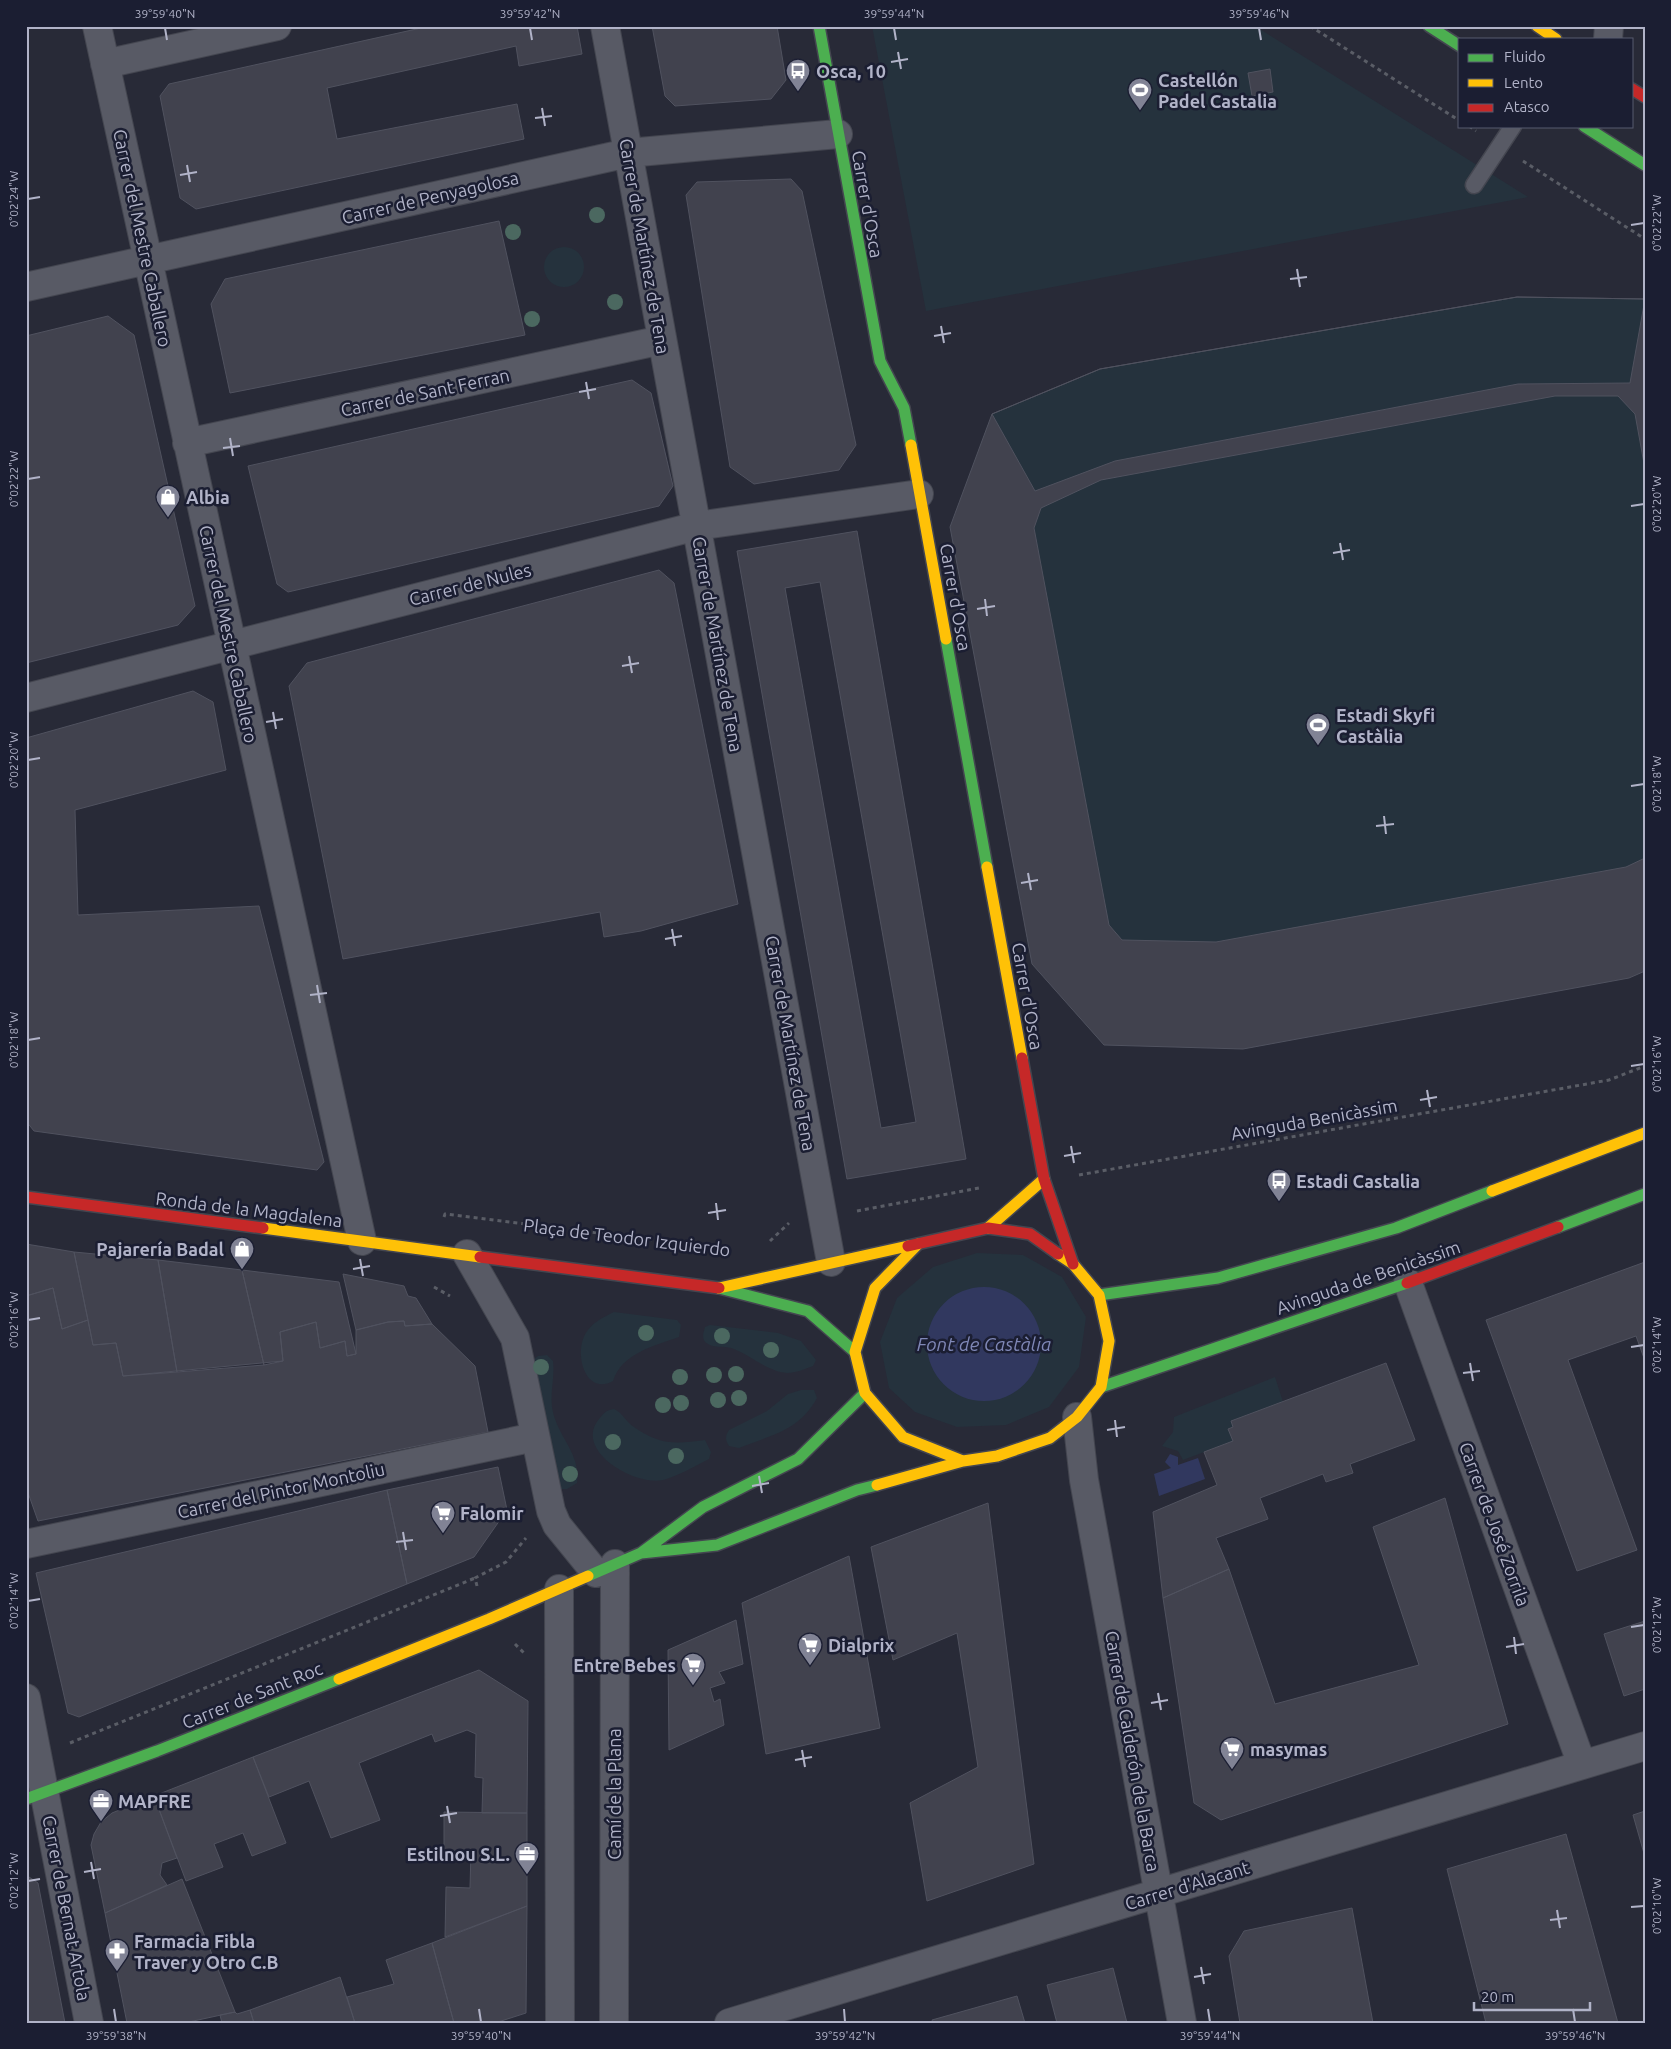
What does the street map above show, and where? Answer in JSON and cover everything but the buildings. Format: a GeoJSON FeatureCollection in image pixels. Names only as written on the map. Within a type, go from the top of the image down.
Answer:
{"type":"FeatureCollection","features":[{"type":"Feature","properties":{"kind":"main road","name":"Carrer d'Osca"},"geometry":{"type":"LineString","coordinates":[[818,26],[880,361],[904,408],[1044,1180],[1073,1264]]}},
{"type":"Feature","properties":{"kind":"main road"},"geometry":{"type":"LineString","coordinates":[[1429,26],[1458,45]]}},
{"type":"Feature","properties":{"kind":"main road"},"geometry":{"type":"LineString","coordinates":[[1537,26],[1555,38]]}},
{"type":"Feature","properties":{"kind":"main road"},"geometry":{"type":"LineString","coordinates":[[1634,90],[1645,97]]}},
{"type":"Feature","properties":{"kind":"main road"},"geometry":{"type":"LineString","coordinates":[[1587,128],[1645,165]]}},
{"type":"Feature","properties":{"kind":"main road"},"geometry":{"type":"LineString","coordinates":[[1099,1295],[1218,1278],[1396,1228],[1645,1133]]}},
{"type":"Feature","properties":{"kind":"main road"},"geometry":{"type":"LineString","coordinates":[[988,1228],[1044,1180]]}},
{"type":"Feature","properties":{"kind":"main road","name":"Avinguda de Benicàssim"},"geometry":{"type":"LineString","coordinates":[[1101,1388],[1408,1283],[1645,1194]]}},
{"type":"Feature","properties":{"kind":"main road","name":"Ronda de la Magdalena"},"geometry":{"type":"LineString","coordinates":[[26,1197],[439,1252],[467,1254]]}},
{"type":"Feature","properties":{"kind":"main road"},"geometry":{"type":"LineString","coordinates":[[641,1553],[717,1545],[857,1490],[963,1461],[997,1456],[1050,1438],[1077,1417],[1101,1388],[1109,1341],[1099,1295],[1073,1264],[1030,1234],[988,1228]]}},
{"type":"Feature","properties":{"kind":"main road","name":"Plaça de Teodor Izquierdo"},"geometry":{"type":"LineString","coordinates":[[719,1288],[988,1228]]}},
{"type":"Feature","properties":{"kind":"main road"},"geometry":{"type":"LineString","coordinates":[[918,1244],[875,1288],[855,1352],[865,1394],[903,1437],[963,1461]]}},
{"type":"Feature","properties":{"kind":"main road","name":"Plaça de Teodor Izquierdo"},"geometry":{"type":"LineString","coordinates":[[467,1254],[719,1288],[808,1311],[855,1352]]}},
{"type":"Feature","properties":{"kind":"main road"},"geometry":{"type":"LineString","coordinates":[[559,1589],[641,1553],[703,1506],[798,1459],[865,1394]]}},
{"type":"Feature","properties":{"kind":"main road","name":"Carrer de Sant Roc"},"geometry":{"type":"LineString","coordinates":[[36,1796],[157,1751],[489,1619],[559,1589]]}},
{"type":"Feature","properties":{"kind":"street","name":"Carrer del Mestre Caballero"},"geometry":{"type":"LineString","coordinates":[[97,26],[362,1241]]}},
{"type":"Feature","properties":{"kind":"street"},"geometry":{"type":"LineString","coordinates":[[105,64],[277,26]]}},
{"type":"Feature","properties":{"kind":"street","name":"Carrer de Martínez de Tena"},"geometry":{"type":"LineString","coordinates":[[605,26],[831,1262]]}},
{"type":"Feature","properties":{"kind":"street","name":"Carrer de Penyagolosa"},"geometry":{"type":"LineString","coordinates":[[26,287],[628,153],[838,134]]}},
{"type":"Feature","properties":{"kind":"street","name":"Carrer de Sant Ferran"},"geometry":{"type":"LineString","coordinates":[[187,443],[662,340]]}},
{"type":"Feature","properties":{"kind":"street","name":"Carrer de Nules"},"geometry":{"type":"LineString","coordinates":[[26,698],[696,526],[919,494]]}},
{"type":"Feature","properties":{"kind":"street"},"geometry":{"type":"LineString","coordinates":[[467,1254],[515,1338],[551,1511],[557,1525],[605,1569]]}},
{"type":"Feature","properties":{"kind":"street","name":"Carrer de José Zorrila"},"geometry":{"type":"LineString","coordinates":[[1408,1283],[1582,1766]]}},
{"type":"Feature","properties":{"kind":"street","name":"Carrer de Calderón de la Barca"},"geometry":{"type":"LineString","coordinates":[[1077,1417],[1084,1480],[1182,2023]]}},
{"type":"Feature","properties":{"kind":"street","name":"Carrer del Pintor Montoliu"},"geometry":{"type":"LineString","coordinates":[[26,1544],[535,1437]]}},
{"type":"Feature","properties":{"kind":"street","name":"Carrer de Calderón de la Barca"},"geometry":{"type":"LineString","coordinates":[[1050,1438],[1084,1480]]}},
{"type":"Feature","properties":{"kind":"street","name":"Camí de la Plana"},"geometry":{"type":"LineString","coordinates":[[605,1569],[614,2023]]}},
{"type":"Feature","properties":{"kind":"street"},"geometry":{"type":"LineString","coordinates":[[559,1589],[560,2023]]}},
{"type":"Feature","properties":{"kind":"street","name":"Carrer de Bernat Artola"},"geometry":{"type":"LineString","coordinates":[[26,1698],[38,1756],[36,1796],[90,2023]]}},
{"type":"Feature","properties":{"kind":"street","name":"Carrer d'Alacant"},"geometry":{"type":"LineString","coordinates":[[729,2023],[1645,1746]]}},
{"type":"Feature","properties":{"kind":"lane"},"geometry":{"type":"LineString","coordinates":[[1474,185],[1512,128]]}},
{"type":"Feature","properties":{"kind":"path"},"geometry":{"type":"LineString","coordinates":[[1310,26],[1458,120]]}},
{"type":"Feature","properties":{"kind":"path"},"geometry":{"type":"LineString","coordinates":[[1472,128],[1645,238]]}},
{"type":"Feature","properties":{"kind":"path","name":"Avinguda Benicàssim"},"geometry":{"type":"LineString","coordinates":[[1044,1180],[1066,1178],[1609,1080],[1645,1066]]}},
{"type":"Feature","properties":{"kind":"path"},"geometry":{"type":"LineString","coordinates":[[763,1247],[788,1224],[985,1187]]}},
{"type":"Feature","properties":{"kind":"path","name":"Plaça de Teodor Izquierdo"},"geometry":{"type":"LineString","coordinates":[[439,1252],[445,1214],[730,1250]]}},
{"type":"Feature","properties":{"kind":"path"},"geometry":{"type":"LineString","coordinates":[[38,1756],[475,1578]]}},
{"type":"Feature","properties":{"kind":"shaded area","name":"Castellón Padel Castalia"},"geometry":{"type":"Polygon","coordinates":[[[872,26],[1255,26],[1528,197],[926,311],[872,26]]]}},
{"type":"Feature","properties":{"kind":"shaded area"},"geometry":{"type":"Polygon","coordinates":[[[564,247],[578,253],[584,267],[578,281],[564,287],[550,281],[544,267],[550,253],[564,247]]]}},
{"type":"Feature","properties":{"kind":"shaded area","name":"Estadi Skyfi Castàlia"},"geometry":{"type":"Polygon","coordinates":[[[1517,297],[1645,299],[1645,971],[1629,978],[1243,1049],[1104,1045],[1032,964],[950,527],[992,414],[1100,369],[1517,297]]]}},
{"type":"Feature","properties":{"kind":"shaded area"},"geometry":{"type":"Polygon","coordinates":[[[977,1253],[1023,1255],[1062,1277],[1086,1317],[1079,1367],[1049,1407],[1006,1425],[957,1427],[915,1412],[889,1388],[880,1342],[897,1298],[933,1267],[977,1253]]]}},
{"type":"Feature","properties":{"kind":"shaded area"},"geometry":{"type":"Polygon","coordinates":[[[614,1312],[677,1320],[681,1325],[679,1337],[650,1347],[631,1357],[617,1371],[613,1381],[603,1384],[595,1382],[588,1377],[581,1359],[581,1348],[583,1338],[588,1330],[594,1324],[614,1312]]]}},
{"type":"Feature","properties":{"kind":"shaded area"},"geometry":{"type":"Polygon","coordinates":[[[710,1325],[778,1333],[801,1341],[816,1360],[813,1366],[800,1371],[787,1373],[772,1370],[731,1348],[708,1344],[703,1339],[703,1334],[705,1327],[710,1325]]]}},
{"type":"Feature","properties":{"kind":"shaded area"},"geometry":{"type":"Polygon","coordinates":[[[547,1355],[553,1361],[552,1407],[554,1417],[572,1453],[577,1472],[577,1483],[567,1489],[561,1489],[533,1360],[538,1356],[547,1355]]]}},
{"type":"Feature","properties":{"kind":"shaded area"},"geometry":{"type":"Polygon","coordinates":[[[1275,1377],[1283,1402],[1228,1429],[1233,1441],[1183,1460],[1178,1451],[1162,1446],[1173,1432],[1174,1417],[1275,1377]]]}},
{"type":"Feature","properties":{"kind":"shaded area"},"geometry":{"type":"Polygon","coordinates":[[[801,1390],[814,1390],[817,1398],[802,1418],[793,1425],[739,1448],[729,1446],[726,1438],[729,1430],[767,1411],[788,1394],[801,1390]]]}},
{"type":"Feature","properties":{"kind":"shaded area"},"geometry":{"type":"Polygon","coordinates":[[[614,1409],[634,1427],[651,1437],[668,1442],[705,1440],[711,1452],[709,1459],[663,1480],[651,1480],[623,1472],[600,1454],[594,1442],[593,1431],[599,1419],[605,1412],[614,1409]]]}},
{"type":"Feature","properties":{"kind":"water","name":"Font de Castàlia"},"geometry":{"type":"Polygon","coordinates":[[[984,1287],[1006,1291],[1024,1304],[1037,1322],[1041,1344],[1037,1366],[1024,1384],[1006,1397],[984,1401],[962,1397],[944,1384],[931,1366],[927,1344],[931,1322],[944,1304],[962,1291],[984,1287]]]}},
{"type":"Feature","properties":{"kind":"water"},"geometry":{"type":"Polygon","coordinates":[[[1170,1454],[1178,1457],[1178,1465],[1198,1458],[1205,1479],[1159,1496],[1154,1474],[1171,1468],[1165,1462],[1170,1454]]]}},
{"type":"Feature","properties":{"kind":"traffic: fast"},"geometry":{"type":"LineString","coordinates":[[819,26],[880,361],[904,408],[911,445]]}},
{"type":"Feature","properties":{"kind":"traffic: fast"},"geometry":{"type":"LineString","coordinates":[[1429,26],[1458,45]]}},
{"type":"Feature","properties":{"kind":"traffic: fast"},"geometry":{"type":"LineString","coordinates":[[1587,128],[1645,165]]}},
{"type":"Feature","properties":{"kind":"traffic: fast"},"geometry":{"type":"LineString","coordinates":[[946,639],[987,867]]}},
{"type":"Feature","properties":{"kind":"traffic: fast"},"geometry":{"type":"LineString","coordinates":[[1099,1295],[1218,1278],[1396,1228],[1492,1191]]}},
{"type":"Feature","properties":{"kind":"traffic: fast"},"geometry":{"type":"LineString","coordinates":[[1558,1227],[1645,1194]]}},
{"type":"Feature","properties":{"kind":"traffic: fast"},"geometry":{"type":"LineString","coordinates":[[1101,1387],[1407,1283]]}},
{"type":"Feature","properties":{"kind":"traffic: fast"},"geometry":{"type":"LineString","coordinates":[[719,1288],[808,1311],[855,1352]]}},
{"type":"Feature","properties":{"kind":"traffic: fast"},"geometry":{"type":"LineString","coordinates":[[588,1576],[641,1553],[703,1507],[798,1459],[865,1393]]}},
{"type":"Feature","properties":{"kind":"traffic: fast"},"geometry":{"type":"LineString","coordinates":[[641,1553],[717,1545],[857,1490],[877,1485]]}},
{"type":"Feature","properties":{"kind":"traffic: fast"},"geometry":{"type":"LineString","coordinates":[[26,1799],[157,1751],[339,1679]]}},
{"type":"Feature","properties":{"kind":"traffic: slow"},"geometry":{"type":"LineString","coordinates":[[1537,26],[1555,38]]}},
{"type":"Feature","properties":{"kind":"traffic: slow"},"geometry":{"type":"LineString","coordinates":[[911,445],[946,639]]}},
{"type":"Feature","properties":{"kind":"traffic: slow"},"geometry":{"type":"LineString","coordinates":[[987,867],[1022,1058]]}},
{"type":"Feature","properties":{"kind":"traffic: slow"},"geometry":{"type":"LineString","coordinates":[[1492,1191],[1645,1133]]}},
{"type":"Feature","properties":{"kind":"traffic: slow"},"geometry":{"type":"LineString","coordinates":[[988,1228],[1044,1179]]}},
{"type":"Feature","properties":{"kind":"traffic: slow"},"geometry":{"type":"LineString","coordinates":[[263,1228],[480,1257]]}},
{"type":"Feature","properties":{"kind":"traffic: slow"},"geometry":{"type":"LineString","coordinates":[[918,1244],[875,1288],[855,1352],[865,1393],[903,1437],[963,1461]]}},
{"type":"Feature","properties":{"kind":"traffic: slow"},"geometry":{"type":"LineString","coordinates":[[719,1288],[908,1246]]}},
{"type":"Feature","properties":{"kind":"traffic: slow"},"geometry":{"type":"LineString","coordinates":[[877,1485],[963,1461],[997,1456],[1050,1438],[1077,1417],[1101,1387],[1109,1341],[1099,1295],[1073,1264],[1058,1254]]}},
{"type":"Feature","properties":{"kind":"traffic: slow"},"geometry":{"type":"LineString","coordinates":[[339,1679],[489,1619],[588,1576]]}},
{"type":"Feature","properties":{"kind":"traffic: jam"},"geometry":{"type":"LineString","coordinates":[[1634,90],[1645,97]]}},
{"type":"Feature","properties":{"kind":"traffic: jam"},"geometry":{"type":"LineString","coordinates":[[1022,1058],[1044,1179],[1073,1264]]}},
{"type":"Feature","properties":{"kind":"traffic: jam"},"geometry":{"type":"LineString","coordinates":[[26,1197],[263,1228]]}},
{"type":"Feature","properties":{"kind":"traffic: jam"},"geometry":{"type":"LineString","coordinates":[[1407,1283],[1558,1227]]}},
{"type":"Feature","properties":{"kind":"traffic: jam"},"geometry":{"type":"LineString","coordinates":[[908,1246],[988,1228],[1030,1234],[1058,1254]]}},
{"type":"Feature","properties":{"kind":"traffic: jam"},"geometry":{"type":"LineString","coordinates":[[480,1257],[719,1288]]}},
{"type":"Feature","properties":{"kind":"place","name":"Osca, 10"},"geometry":{"type":"Point","coordinates":[798,92]}},
{"type":"Feature","properties":{"kind":"place","name":"Castellón Padel Castalia"},"geometry":{"type":"Point","coordinates":[1140,111]}},
{"type":"Feature","properties":{"kind":"place","name":"Albia"},"geometry":{"type":"Point","coordinates":[168,518]}},
{"type":"Feature","properties":{"kind":"place","name":"Estadi Skyfi Castàlia"},"geometry":{"type":"Point","coordinates":[1318,746]}},
{"type":"Feature","properties":{"kind":"place","name":"Estadi Castalia"},"geometry":{"type":"Point","coordinates":[1279,1202]}},
{"type":"Feature","properties":{"kind":"place","name":"Pajarería Badal"},"geometry":{"type":"Point","coordinates":[242,1270]}},
{"type":"Feature","properties":{"kind":"place","name":"Falomir"},"geometry":{"type":"Point","coordinates":[443,1534]}},
{"type":"Feature","properties":{"kind":"place","name":"Dialprix"},"geometry":{"type":"Point","coordinates":[810,1666]}},
{"type":"Feature","properties":{"kind":"place","name":"Entre Bebes"},"geometry":{"type":"Point","coordinates":[693,1686]}},
{"type":"Feature","properties":{"kind":"place","name":"masymas"},"geometry":{"type":"Point","coordinates":[1232,1770]}},
{"type":"Feature","properties":{"kind":"place","name":"MAPFRE"},"geometry":{"type":"Point","coordinates":[101,1822]}},
{"type":"Feature","properties":{"kind":"place","name":"Estilnou S.L."},"geometry":{"type":"Point","coordinates":[527,1875]}},
{"type":"Feature","properties":{"kind":"place","name":"Farmacia Fibla Traver y Otro C.B"},"geometry":{"type":"Point","coordinates":[117,1972]}}]}
